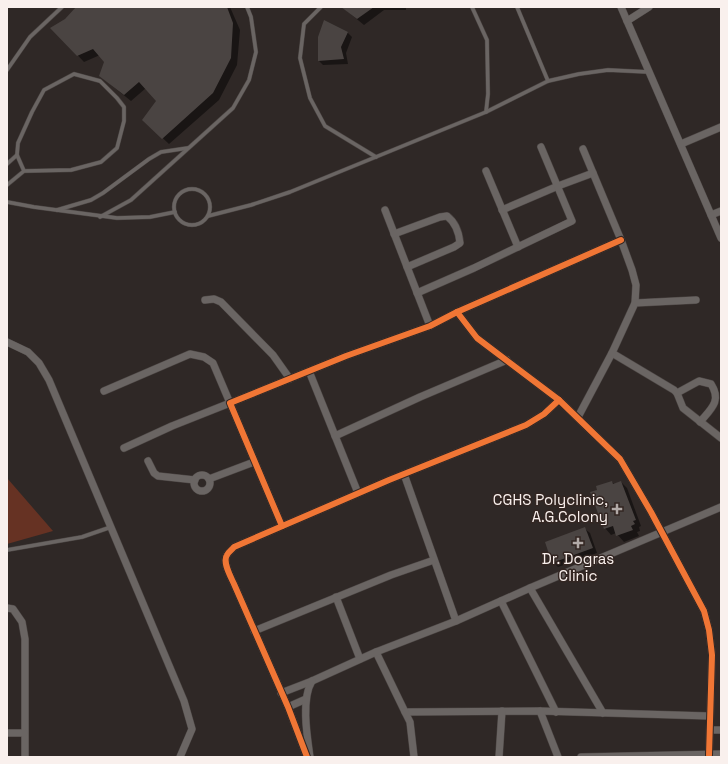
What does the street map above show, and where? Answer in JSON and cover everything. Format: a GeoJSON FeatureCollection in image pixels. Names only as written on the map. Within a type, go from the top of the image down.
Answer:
{"type":"FeatureCollection","features":[{"type":"Feature","properties":{"kind":"street"},"geometry":{"type":"LineString","coordinates":[[621,7],[721,238]]}},
{"type":"Feature","properties":{"kind":"street"},"geometry":{"type":"LineString","coordinates":[[627,21],[649,7]]}},
{"type":"Feature","properties":{"kind":"street"},"geometry":{"type":"LineString","coordinates":[[681,144],[721,127]]}},
{"type":"Feature","properties":{"kind":"street"},"geometry":{"type":"LineString","coordinates":[[417,293],[474,268],[572,221],[541,147]]}},
{"type":"Feature","properties":{"kind":"street"},"geometry":{"type":"LineString","coordinates":[[578,418],[612,353],[635,302],[636,285],[621,240],[583,149]]}},
{"type":"Feature","properties":{"kind":"street"},"geometry":{"type":"LineString","coordinates":[[486,171],[518,247]]}},
{"type":"Feature","properties":{"kind":"street"},"geometry":{"type":"LineString","coordinates":[[502,210],[593,173]]}},
{"type":"Feature","properties":{"kind":"street"},"geometry":{"type":"LineString","coordinates":[[385,210],[430,326]]}},
{"type":"Feature","properties":{"kind":"street"},"geometry":{"type":"LineString","coordinates":[[711,215],[721,211]]}},
{"type":"Feature","properties":{"kind":"street"},"geometry":{"type":"LineString","coordinates":[[394,234],[440,217],[447,216],[452,220],[457,228],[460,243],[407,267]]}},
{"type":"Feature","properties":{"kind":"street"},"geometry":{"type":"LineString","coordinates":[[124,448],[172,426],[230,404],[346,356],[430,326],[456,312],[621,240]]}},
{"type":"Feature","properties":{"kind":"street"},"geometry":{"type":"LineString","coordinates":[[205,300],[214,299],[221,302],[273,355],[290,379]]}},
{"type":"Feature","properties":{"kind":"street"},"geometry":{"type":"LineString","coordinates":[[635,302],[696,300]]}},
{"type":"Feature","properties":{"kind":"street"},"geometry":{"type":"LineString","coordinates":[[456,312],[477,338],[559,400],[620,459],[662,531],[704,611],[708,630],[712,655],[708,755]]}},
{"type":"Feature","properties":{"kind":"street"},"geometry":{"type":"LineString","coordinates":[[7,342],[28,352],[39,363],[46,374],[111,527],[188,713],[192,729],[180,757]]}},
{"type":"Feature","properties":{"kind":"street"},"geometry":{"type":"LineString","coordinates":[[612,353],[674,390],[677,393],[683,408],[721,438]]}},
{"type":"Feature","properties":{"kind":"street"},"geometry":{"type":"LineString","coordinates":[[104,391],[190,354],[204,357],[213,363],[282,526]]}},
{"type":"Feature","properties":{"kind":"street"},"geometry":{"type":"LineString","coordinates":[[335,436],[420,397],[507,360]]}},
{"type":"Feature","properties":{"kind":"street"},"geometry":{"type":"LineString","coordinates":[[309,371],[358,493]]}},
{"type":"Feature","properties":{"kind":"street"},"geometry":{"type":"LineString","coordinates":[[677,393],[699,381],[711,384],[716,396],[714,405],[700,422]]}},
{"type":"Feature","properties":{"kind":"street"},"geometry":{"type":"LineString","coordinates":[[308,757],[288,707],[234,584],[225,559],[226,555],[234,547],[282,526],[526,424],[544,414],[559,400]]}},
{"type":"Feature","properties":{"kind":"street"},"geometry":{"type":"LineString","coordinates":[[148,461],[154,473],[158,476],[195,480]]}},
{"type":"Feature","properties":{"kind":"street"},"geometry":{"type":"LineString","coordinates":[[209,479],[254,462]]}},
{"type":"Feature","properties":{"kind":"street"},"geometry":{"type":"LineString","coordinates":[[404,474],[456,621]]}},
{"type":"Feature","properties":{"kind":"street"},"geometry":{"type":"LineString","coordinates":[[200,475],[207,476],[209,479],[210,486],[205,490],[200,491],[196,489],[194,485],[195,480],[200,475]]}},
{"type":"Feature","properties":{"kind":"street"},"geometry":{"type":"LineString","coordinates":[[281,692],[312,681],[376,652],[456,621],[662,531],[721,507]]}},
{"type":"Feature","properties":{"kind":"street"},"geometry":{"type":"LineString","coordinates":[[254,631],[391,575],[434,560]]}},
{"type":"Feature","properties":{"kind":"street"},"geometry":{"type":"LineString","coordinates":[[530,588],[603,713]]}},
{"type":"Feature","properties":{"kind":"street"},"geometry":{"type":"LineString","coordinates":[[336,597],[360,659]]}},
{"type":"Feature","properties":{"kind":"street"},"geometry":{"type":"LineString","coordinates":[[501,601],[556,712]]}},
{"type":"Feature","properties":{"kind":"street"},"geometry":{"type":"LineString","coordinates":[[7,608],[13,609],[22,622],[25,640],[25,757]]}},
{"type":"Feature","properties":{"kind":"street"},"geometry":{"type":"LineString","coordinates":[[376,652],[410,722],[414,757]]}},
{"type":"Feature","properties":{"kind":"street"},"geometry":{"type":"LineString","coordinates":[[308,757],[306,699],[312,681]]}},
{"type":"Feature","properties":{"kind":"street"},"geometry":{"type":"LineString","coordinates":[[288,707],[306,699]]}},
{"type":"Feature","properties":{"kind":"street"},"geometry":{"type":"LineString","coordinates":[[499,757],[502,711]]}},
{"type":"Feature","properties":{"kind":"street"},"geometry":{"type":"LineString","coordinates":[[405,712],[540,711],[709,716]]}},
{"type":"Feature","properties":{"kind":"street"},"geometry":{"type":"LineString","coordinates":[[540,711],[558,757]]}},
{"type":"Feature","properties":{"kind":"street"},"geometry":{"type":"LineString","coordinates":[[710,730],[721,730]]}},
{"type":"Feature","properties":{"kind":"street"},"geometry":{"type":"LineString","coordinates":[[7,733],[24,734]]}},
{"type":"Feature","properties":{"kind":"street"},"geometry":{"type":"LineString","coordinates":[[581,757],[721,754]]}},
{"type":"Feature","properties":{"kind":"lane"},"geometry":{"type":"LineString","coordinates":[[7,70],[30,37],[62,7]]}},
{"type":"Feature","properties":{"kind":"lane"},"geometry":{"type":"LineString","coordinates":[[100,216],[131,200],[233,108],[249,80],[256,52],[251,17],[247,7]]}},
{"type":"Feature","properties":{"kind":"lane"},"geometry":{"type":"LineString","coordinates":[[321,7],[304,24],[300,58],[310,98],[324,126],[376,157]]}},
{"type":"Feature","properties":{"kind":"lane"},"geometry":{"type":"LineString","coordinates":[[472,7],[487,40],[488,94],[486,112]]}},
{"type":"Feature","properties":{"kind":"lane"},"geometry":{"type":"LineString","coordinates":[[517,7],[548,81]]}},
{"type":"Feature","properties":{"kind":"lane"},"geometry":{"type":"LineString","coordinates":[[208,216],[251,205],[290,192],[486,112],[548,81],[579,74],[608,70],[649,72]]}},
{"type":"Feature","properties":{"kind":"lane"},"geometry":{"type":"LineString","coordinates":[[7,185],[24,171],[70,170],[101,162],[117,148],[124,121],[124,107],[100,81],[74,74],[44,90],[18,143],[17,155],[24,171]]}},
{"type":"Feature","properties":{"kind":"lane"},"geometry":{"type":"LineString","coordinates":[[56,210],[91,200],[103,194],[149,159],[161,152],[189,147]]}},
{"type":"Feature","properties":{"kind":"lane"},"geometry":{"type":"LineString","coordinates":[[7,164],[17,155]]}},
{"type":"Feature","properties":{"kind":"lane"},"geometry":{"type":"LineString","coordinates":[[195,190],[200,191],[208,199],[210,210],[208,216],[205,221],[199,224],[187,225],[177,217],[175,212],[176,200],[183,192],[195,190]]}},
{"type":"Feature","properties":{"kind":"lane"},"geometry":{"type":"LineString","coordinates":[[7,202],[117,218],[150,217],[175,212]]}},
{"type":"Feature","properties":{"kind":"lane"},"geometry":{"type":"LineString","coordinates":[[7,550],[52,544],[82,537],[111,527]]}},
{"type":"Feature","properties":{"kind":"shaded area"},"geometry":{"type":"Polygon","coordinates":[[[7,478],[53,531],[7,544],[7,478]]]}},
{"type":"Feature","properties":{"kind":"building"},"geometry":{"type":"Polygon","coordinates":[[[76,7],[227,7],[233,23],[231,58],[213,93],[162,139],[142,120],[156,101],[139,82],[124,95],[99,76],[104,62],[93,49],[77,56],[50,28],[65,19],[76,7]]]}},
{"type":"Feature","properties":{"kind":"building"},"geometry":{"type":"Polygon","coordinates":[[[341,7],[374,7],[357,19],[341,7]]]}},
{"type":"Feature","properties":{"kind":"building"},"geometry":{"type":"Polygon","coordinates":[[[324,20],[348,32],[341,47],[344,59],[318,61],[318,37],[324,20]]]}},
{"type":"Feature","properties":{"kind":"building"},"geometry":{"type":"Polygon","coordinates":[[[612,481],[613,484],[621,481],[636,520],[633,521],[635,524],[631,526],[633,530],[616,536],[613,526],[604,529],[590,492],[597,490],[596,486],[612,481]]]}},
{"type":"Feature","properties":{"kind":"building"},"geometry":{"type":"Polygon","coordinates":[[[585,527],[593,548],[552,563],[545,542],[585,527]]]}},
{"type":"Feature","properties":{"kind":"cycle path"},"geometry":{"type":"LineString","coordinates":[[282,526],[230,403],[346,356],[430,326],[457,312],[621,240]]}},
{"type":"Feature","properties":{"kind":"cycle path"},"geometry":{"type":"LineString","coordinates":[[457,312],[477,338],[559,400],[620,459],[651,512],[704,611],[709,630],[712,655],[709,755]]}},
{"type":"Feature","properties":{"kind":"cycle path"},"geometry":{"type":"LineString","coordinates":[[307,757],[288,707],[228,570],[226,562],[228,554],[234,547],[389,480],[526,425],[544,414],[559,400]]}},
{"type":"Feature","properties":{"kind":"place","name":"CGHS Polyclinic, A.G.Colony"},"geometry":{"type":"Point","coordinates":[617,509]}},
{"type":"Feature","properties":{"kind":"place","name":"Dr. Dogras Clinic"},"geometry":{"type":"Point","coordinates":[578,543]}}]}
